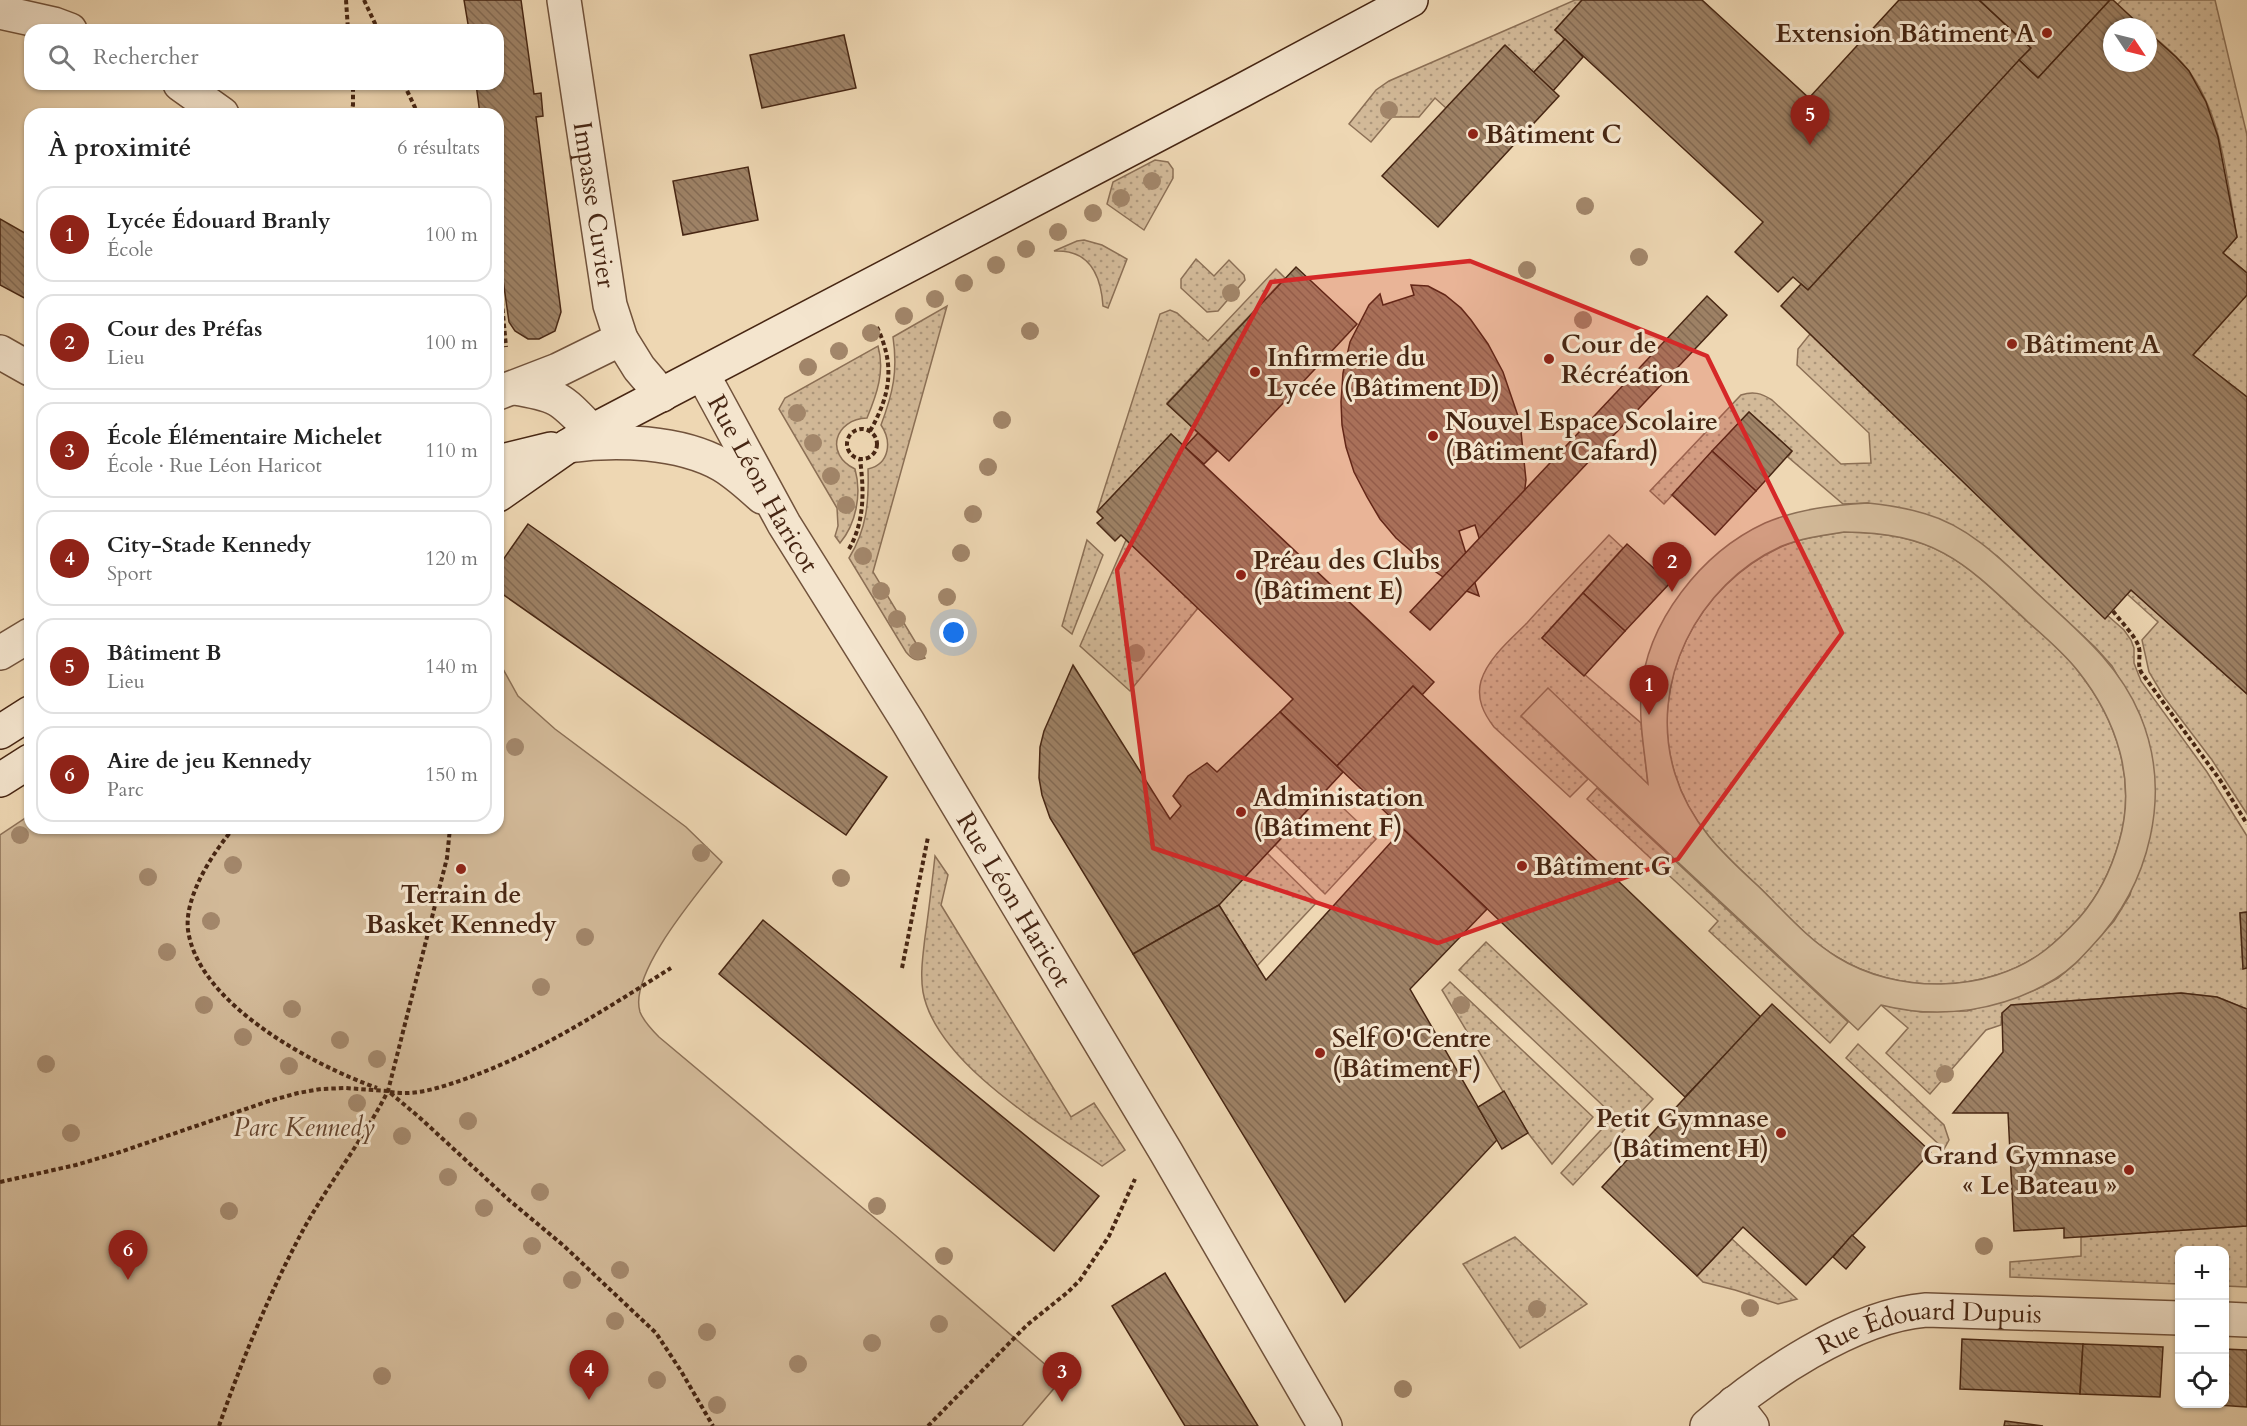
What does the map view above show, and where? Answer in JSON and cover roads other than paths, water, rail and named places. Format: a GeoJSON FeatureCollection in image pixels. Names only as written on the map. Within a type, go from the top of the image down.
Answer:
{"type":"FeatureCollection","features":[{"type":"Feature","properties":{"kind":"street","name":"Impasse Cuvier"},"geometry":{"type":"LineString","coordinates":[[564,0],[610,305],[621,339],[639,368],[662,395]]}},
{"type":"Feature","properties":{"kind":"street"},"geometry":{"type":"LineString","coordinates":[[504,491],[580,438],[1411,0]]}},
{"type":"Feature","properties":{"kind":"street"},"geometry":{"type":"LineString","coordinates":[[0,12],[54,24]]}},
{"type":"Feature","properties":{"kind":"street"},"geometry":{"type":"LineString","coordinates":[[188,90],[214,108]]}},
{"type":"Feature","properties":{"kind":"street"},"geometry":{"type":"LineString","coordinates":[[506,390],[595,353],[621,339]]}},
{"type":"Feature","properties":{"kind":"street"},"geometry":{"type":"LineString","coordinates":[[0,352],[24,366]]}},
{"type":"Feature","properties":{"kind":"street","name":"Rue Léon Haricot"},"geometry":{"type":"LineString","coordinates":[[703,375],[784,524],[908,722],[941,781],[1166,1152],[1325,1426]]}},
{"type":"Feature","properties":{"kind":"street"},"geometry":{"type":"LineString","coordinates":[[506,390],[548,393],[558,398],[580,438]]}},
{"type":"Feature","properties":{"kind":"street"},"geometry":{"type":"LineString","coordinates":[[504,460],[580,438],[595,442],[628,443],[688,451],[706,458],[742,479],[764,499],[784,524]]}},
{"type":"Feature","properties":{"kind":"street"},"geometry":{"type":"LineString","coordinates":[[0,653],[24,639]]}},
{"type":"Feature","properties":{"kind":"street"},"geometry":{"type":"LineString","coordinates":[[0,732],[24,717]]}},
{"type":"Feature","properties":{"kind":"street"},"geometry":{"type":"LineString","coordinates":[[0,780],[24,765]]}},
{"type":"Feature","properties":{"kind":"street","name":"Rue Édouard Dupuis"},"geometry":{"type":"LineString","coordinates":[[1707,1426],[1743,1415],[1814,1350],[1874,1322],[1911,1311],[2175,1318]]}},
{"type":"Feature","properties":{"kind":"street"},"geometry":{"type":"LineString","coordinates":[[2229,1319],[2247,1320]]}},
{"type":"Feature","properties":{"kind":"place","name":"Extension Bâtiment A"},"geometry":{"type":"Point","coordinates":[2047,33]}},
{"type":"Feature","properties":{"kind":"place","name":"Bâtiment C"},"geometry":{"type":"Point","coordinates":[1473,134]}},
{"type":"Feature","properties":{"kind":"place","name":"Bâtiment B"},"geometry":{"type":"Point","coordinates":[1810,145]}},
{"type":"Feature","properties":{"kind":"place","name":"Bâtiment A"},"geometry":{"type":"Point","coordinates":[2012,344]}},
{"type":"Feature","properties":{"kind":"place","name":"Cour de Récréation"},"geometry":{"type":"Point","coordinates":[1549,359]}},
{"type":"Feature","properties":{"kind":"place","name":"Infirmerie du Lycée (Bâtiment D)"},"geometry":{"type":"Point","coordinates":[1255,372]}},
{"type":"Feature","properties":{"kind":"place","name":"Nouvel Espace Scolaire (Bâtiment Cafard)"},"geometry":{"type":"Point","coordinates":[1433,436]}},
{"type":"Feature","properties":{"kind":"place","name":"Préau des Clubs (Bâtiment E)"},"geometry":{"type":"Point","coordinates":[1241,575]}},
{"type":"Feature","properties":{"kind":"place","name":"Cour des Préfas"},"geometry":{"type":"Point","coordinates":[1672,592]}},
{"type":"Feature","properties":{"kind":"place","name":"Lycée Édouard Branly"},"geometry":{"type":"Point","coordinates":[1649,715]}},
{"type":"Feature","properties":{"kind":"place","name":"Administation (Bâtiment F)"},"geometry":{"type":"Point","coordinates":[1241,812]}},
{"type":"Feature","properties":{"kind":"place","name":"Bâtiment G"},"geometry":{"type":"Point","coordinates":[1522,866]}},
{"type":"Feature","properties":{"kind":"place","name":"Terrain de Basket Kennedy"},"geometry":{"type":"Point","coordinates":[461,869]}},
{"type":"Feature","properties":{"kind":"place","name":"Self O'Centre (Bâtiment F)"},"geometry":{"type":"Point","coordinates":[1320,1053]}},
{"type":"Feature","properties":{"kind":"place","name":"Petit Gymnase (Bâtiment H)"},"geometry":{"type":"Point","coordinates":[1781,1133]}},
{"type":"Feature","properties":{"kind":"place","name":"Grand Gymnase « Le Bateau »"},"geometry":{"type":"Point","coordinates":[2129,1170]}},
{"type":"Feature","properties":{"kind":"place","name":"Aire de jeu Kennedy"},"geometry":{"type":"Point","coordinates":[128,1280]}},
{"type":"Feature","properties":{"kind":"place","name":"City-Stade Kennedy"},"geometry":{"type":"Point","coordinates":[589,1400]}},
{"type":"Feature","properties":{"kind":"place","name":"École Élémentaire Michelet"},"geometry":{"type":"Point","coordinates":[1062,1402]}},
{"type":"Feature","properties":{"kind":"park label","name":"Parc Kennedy"},"geometry":{"type":"Point","coordinates":[304,1127]}}]}
